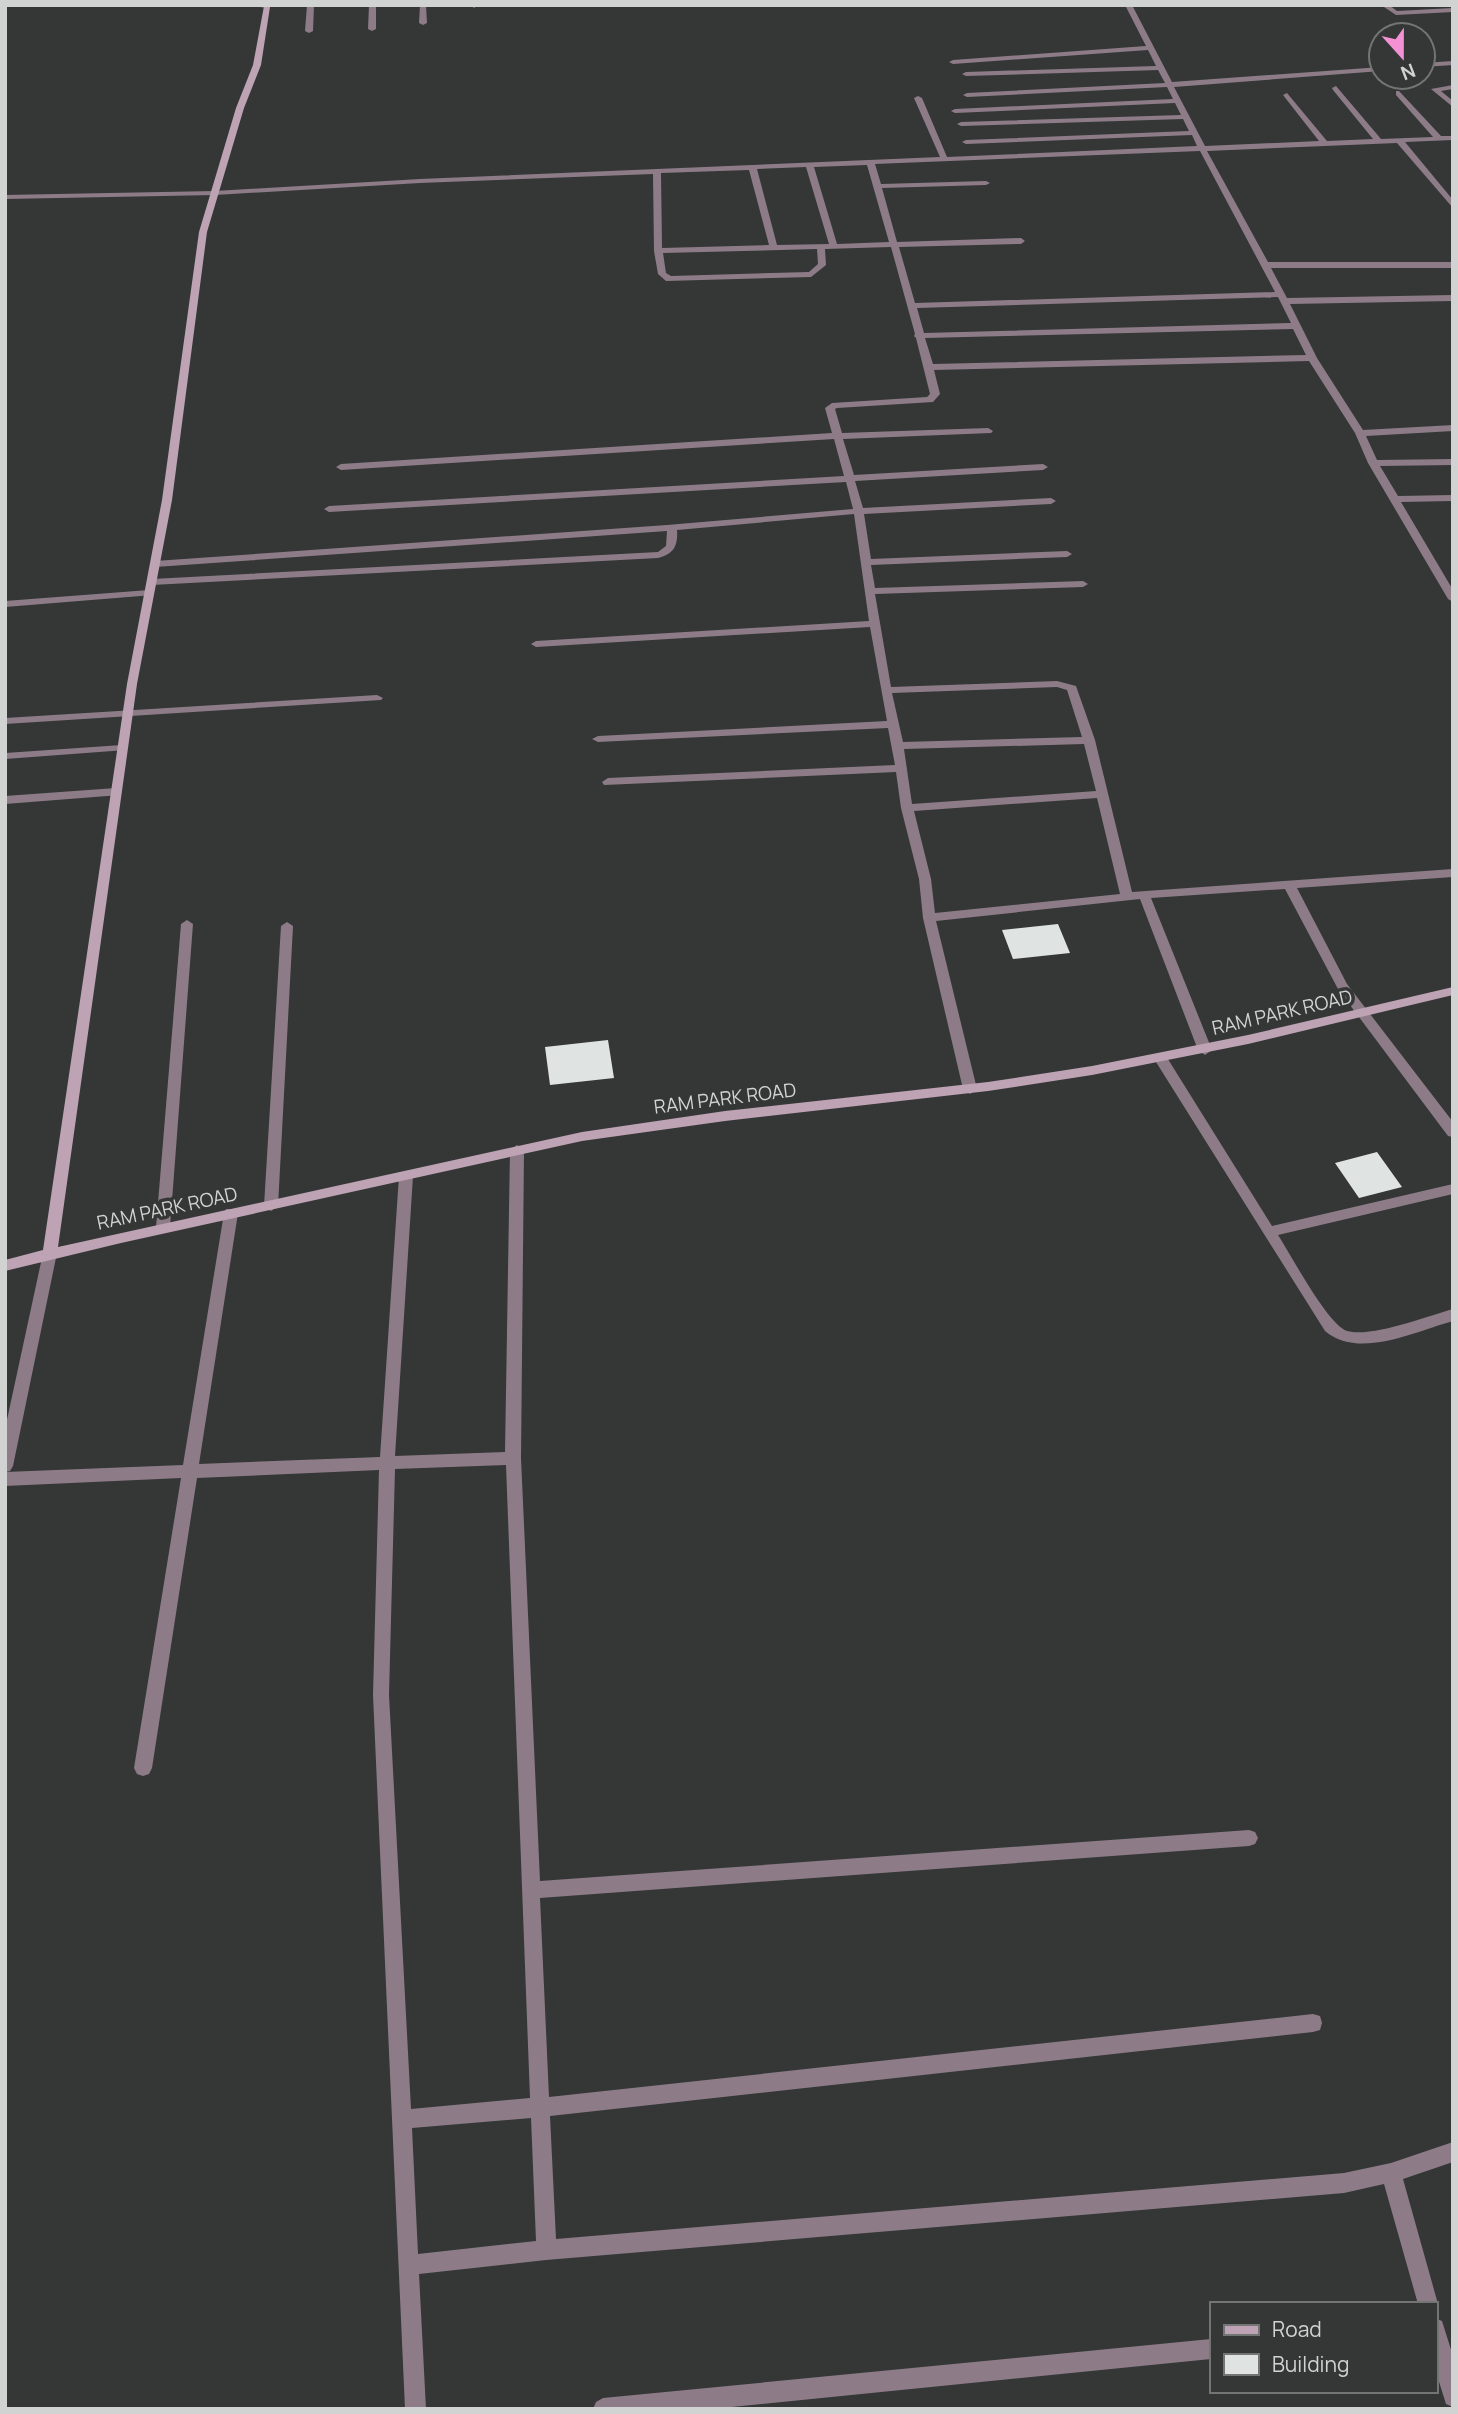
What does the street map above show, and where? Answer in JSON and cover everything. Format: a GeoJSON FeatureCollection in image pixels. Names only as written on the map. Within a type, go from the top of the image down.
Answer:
{"type":"FeatureCollection","features":[{"type":"Feature","properties":{"kind":"street"},"geometry":{"type":"LineString","coordinates":[[5,1466],[50,1254],[122,748],[187,362],[203,232],[240,108],[257,65],[268,6],[247,5]]}},
{"type":"Feature","properties":{"kind":"street"},"geometry":{"type":"LineString","coordinates":[[309,31],[311,5]]}},
{"type":"Feature","properties":{"kind":"street"},"geometry":{"type":"LineString","coordinates":[[372,29],[373,5]]}},
{"type":"Feature","properties":{"kind":"street"},"geometry":{"type":"LineString","coordinates":[[423,5],[423,23]]}},
{"type":"Feature","properties":{"kind":"street"},"geometry":{"type":"LineString","coordinates":[[1128,5],[1168,85],[1283,297],[1312,358],[1360,433],[1373,463],[1453,598]]}},
{"type":"Feature","properties":{"kind":"street"},"geometry":{"type":"LineString","coordinates":[[1384,5],[1396,13],[1453,10]]}},
{"type":"Feature","properties":{"kind":"street"},"geometry":{"type":"LineString","coordinates":[[953,62],[1150,48]]}},
{"type":"Feature","properties":{"kind":"street"},"geometry":{"type":"LineString","coordinates":[[966,74],[1160,68]]}},
{"type":"Feature","properties":{"kind":"street"},"geometry":{"type":"LineString","coordinates":[[967,95],[1168,85],[1367,70]]}},
{"type":"Feature","properties":{"kind":"street"},"geometry":{"type":"LineString","coordinates":[[1453,87],[1434,89],[1453,105]]}},
{"type":"Feature","properties":{"kind":"street"},"geometry":{"type":"LineString","coordinates":[[1336,88],[1380,142]]}},
{"type":"Feature","properties":{"kind":"street"},"geometry":{"type":"LineString","coordinates":[[1399,93],[1438,138]]}},
{"type":"Feature","properties":{"kind":"street"},"geometry":{"type":"LineString","coordinates":[[1287,95],[1326,145]]}},
{"type":"Feature","properties":{"kind":"street"},"geometry":{"type":"LineString","coordinates":[[918,98],[945,160]]}},
{"type":"Feature","properties":{"kind":"street"},"geometry":{"type":"LineString","coordinates":[[955,111],[1177,101]]}},
{"type":"Feature","properties":{"kind":"street"},"geometry":{"type":"LineString","coordinates":[[961,124],[1185,117]]}},
{"type":"Feature","properties":{"kind":"street"},"geometry":{"type":"LineString","coordinates":[[966,142],[1194,133]]}},
{"type":"Feature","properties":{"kind":"street"},"geometry":{"type":"LineString","coordinates":[[5,197],[215,193],[419,181],[1453,138]]}},
{"type":"Feature","properties":{"kind":"street"},"geometry":{"type":"LineString","coordinates":[[1400,141],[1453,206]]}},
{"type":"Feature","properties":{"kind":"street"},"geometry":{"type":"LineString","coordinates":[[871,164],[929,367],[934,397],[922,401],[835,405],[830,408],[859,511],[874,624],[907,808],[925,879],[929,918],[970,1089]]}},
{"type":"Feature","properties":{"kind":"street"},"geometry":{"type":"LineString","coordinates":[[810,166],[834,247]]}},
{"type":"Feature","properties":{"kind":"street"},"geometry":{"type":"LineString","coordinates":[[753,169],[774,249]]}},
{"type":"Feature","properties":{"kind":"street"},"geometry":{"type":"LineString","coordinates":[[657,172],[662,274],[675,280],[811,274],[822,265],[821,247]]}},
{"type":"Feature","properties":{"kind":"street"},"geometry":{"type":"LineString","coordinates":[[878,186],[986,183]]}},
{"type":"Feature","properties":{"kind":"street"},"geometry":{"type":"LineString","coordinates":[[659,251],[1021,241]]}},
{"type":"Feature","properties":{"kind":"street"},"geometry":{"type":"LineString","coordinates":[[1266,265],[1453,265]]}},
{"type":"Feature","properties":{"kind":"street"},"geometry":{"type":"LineString","coordinates":[[911,306],[1283,297],[1453,298]]}},
{"type":"Feature","properties":{"kind":"street"},"geometry":{"type":"LineString","coordinates":[[918,336],[1296,326]]}},
{"type":"Feature","properties":{"kind":"street"},"geometry":{"type":"LineString","coordinates":[[929,367],[1312,358]]}},
{"type":"Feature","properties":{"kind":"street"},"geometry":{"type":"LineString","coordinates":[[1360,433],[1453,428]]}},
{"type":"Feature","properties":{"kind":"street"},"geometry":{"type":"LineString","coordinates":[[341,467],[837,436],[988,431]]}},
{"type":"Feature","properties":{"kind":"street"},"geometry":{"type":"LineString","coordinates":[[1373,463],[1453,462]]}},
{"type":"Feature","properties":{"kind":"street"},"geometry":{"type":"LineString","coordinates":[[329,509],[1043,467]]}},
{"type":"Feature","properties":{"kind":"street"},"geometry":{"type":"LineString","coordinates":[[1394,499],[1453,498]]}},
{"type":"Feature","properties":{"kind":"street"},"geometry":{"type":"LineString","coordinates":[[155,564],[672,528],[859,511],[1051,501]]}},
{"type":"Feature","properties":{"kind":"street"},"geometry":{"type":"LineString","coordinates":[[5,604],[150,587],[658,555],[670,551],[673,545],[672,528]]}},
{"type":"Feature","properties":{"kind":"street"},"geometry":{"type":"LineString","coordinates":[[866,562],[1067,554]]}},
{"type":"Feature","properties":{"kind":"street"},"geometry":{"type":"LineString","coordinates":[[870,591],[1083,584]]}},
{"type":"Feature","properties":{"kind":"street"},"geometry":{"type":"LineString","coordinates":[[536,644],[874,624]]}},
{"type":"Feature","properties":{"kind":"street"},"geometry":{"type":"LineString","coordinates":[[885,690],[1066,686],[1074,692],[1089,740],[1127,897]]}},
{"type":"Feature","properties":{"kind":"street"},"geometry":{"type":"LineString","coordinates":[[5,721],[377,698]]}},
{"type":"Feature","properties":{"kind":"street"},"geometry":{"type":"LineString","coordinates":[[598,739],[892,724]]}},
{"type":"Feature","properties":{"kind":"street"},"geometry":{"type":"LineString","coordinates":[[898,746],[1089,740]]}},
{"type":"Feature","properties":{"kind":"street"},"geometry":{"type":"LineString","coordinates":[[5,756],[122,748]]}},
{"type":"Feature","properties":{"kind":"street"},"geometry":{"type":"LineString","coordinates":[[608,782],[901,768]]}},
{"type":"Feature","properties":{"kind":"street"},"geometry":{"type":"LineString","coordinates":[[5,800],[116,792]]}},
{"type":"Feature","properties":{"kind":"street"},"geometry":{"type":"LineString","coordinates":[[907,808],[1102,794]]}},
{"type":"Feature","properties":{"kind":"street"},"geometry":{"type":"LineString","coordinates":[[929,918],[1144,895],[1453,873]]}},
{"type":"Feature","properties":{"kind":"street"},"geometry":{"type":"LineString","coordinates":[[1289,885],[1342,986],[1453,1132]]}},
{"type":"Feature","properties":{"kind":"street"},"geometry":{"type":"LineString","coordinates":[[1144,895],[1205,1050]]}},
{"type":"Feature","properties":{"kind":"street"},"geometry":{"type":"LineString","coordinates":[[163,1227],[187,924]]}},
{"type":"Feature","properties":{"kind":"street"},"geometry":{"type":"LineString","coordinates":[[271,1206],[287,926]]}},
{"type":"Feature","properties":{"kind":"street","name":"RAM PARK ROAD"},"geometry":{"type":"LineString","coordinates":[[5,1266],[163,1227],[618,1130],[970,1089],[1161,1059],[1453,991]]}},
{"type":"Feature","properties":{"kind":"street"},"geometry":{"type":"LineString","coordinates":[[1161,1059],[1325,1322],[1336,1333],[1350,1338],[1368,1338],[1453,1315]]}},
{"type":"Feature","properties":{"kind":"street"},"geometry":{"type":"LineString","coordinates":[[517,1150],[513,1458],[542,2107],[545,2250]]}},
{"type":"Feature","properties":{"kind":"street"},"geometry":{"type":"LineString","coordinates":[[406,1175],[387,1463],[381,1695],[416,2409]]}},
{"type":"Feature","properties":{"kind":"street"},"geometry":{"type":"LineString","coordinates":[[1269,1232],[1453,1189]]}},
{"type":"Feature","properties":{"kind":"street"},"geometry":{"type":"LineString","coordinates":[[144,1768],[231,1213]]}},
{"type":"Feature","properties":{"kind":"street"},"geometry":{"type":"LineString","coordinates":[[5,1479],[513,1458]]}},
{"type":"Feature","properties":{"kind":"street"},"geometry":{"type":"LineString","coordinates":[[532,1890],[1249,1839]]}},
{"type":"Feature","properties":{"kind":"street"},"geometry":{"type":"LineString","coordinates":[[403,2119],[542,2107],[1314,2023]]}},
{"type":"Feature","properties":{"kind":"street"},"geometry":{"type":"LineString","coordinates":[[409,2265],[545,2250],[1344,2183],[1391,2173],[1453,2152]]}},
{"type":"Feature","properties":{"kind":"street"},"geometry":{"type":"LineString","coordinates":[[1391,2173],[1427,2302]]}},
{"type":"Feature","properties":{"kind":"street"},"geometry":{"type":"LineString","coordinates":[[1437,2337],[1453,2397]]}},
{"type":"Feature","properties":{"kind":"street"},"geometry":{"type":"LineString","coordinates":[[603,2409],[1210,2349]]}},
{"type":"Feature","properties":{"kind":"building"},"geometry":{"type":"Polygon","coordinates":[[[1058,924],[1070,953],[1013,959],[1002,930],[1058,924]]]}},
{"type":"Feature","properties":{"kind":"building"},"geometry":{"type":"Polygon","coordinates":[[[608,1040],[614,1078],[550,1085],[545,1047],[608,1040]]]}},
{"type":"Feature","properties":{"kind":"building"},"geometry":{"type":"Polygon","coordinates":[[[1377,1152],[1402,1187],[1359,1198],[1335,1163],[1377,1152]]]}}]}
